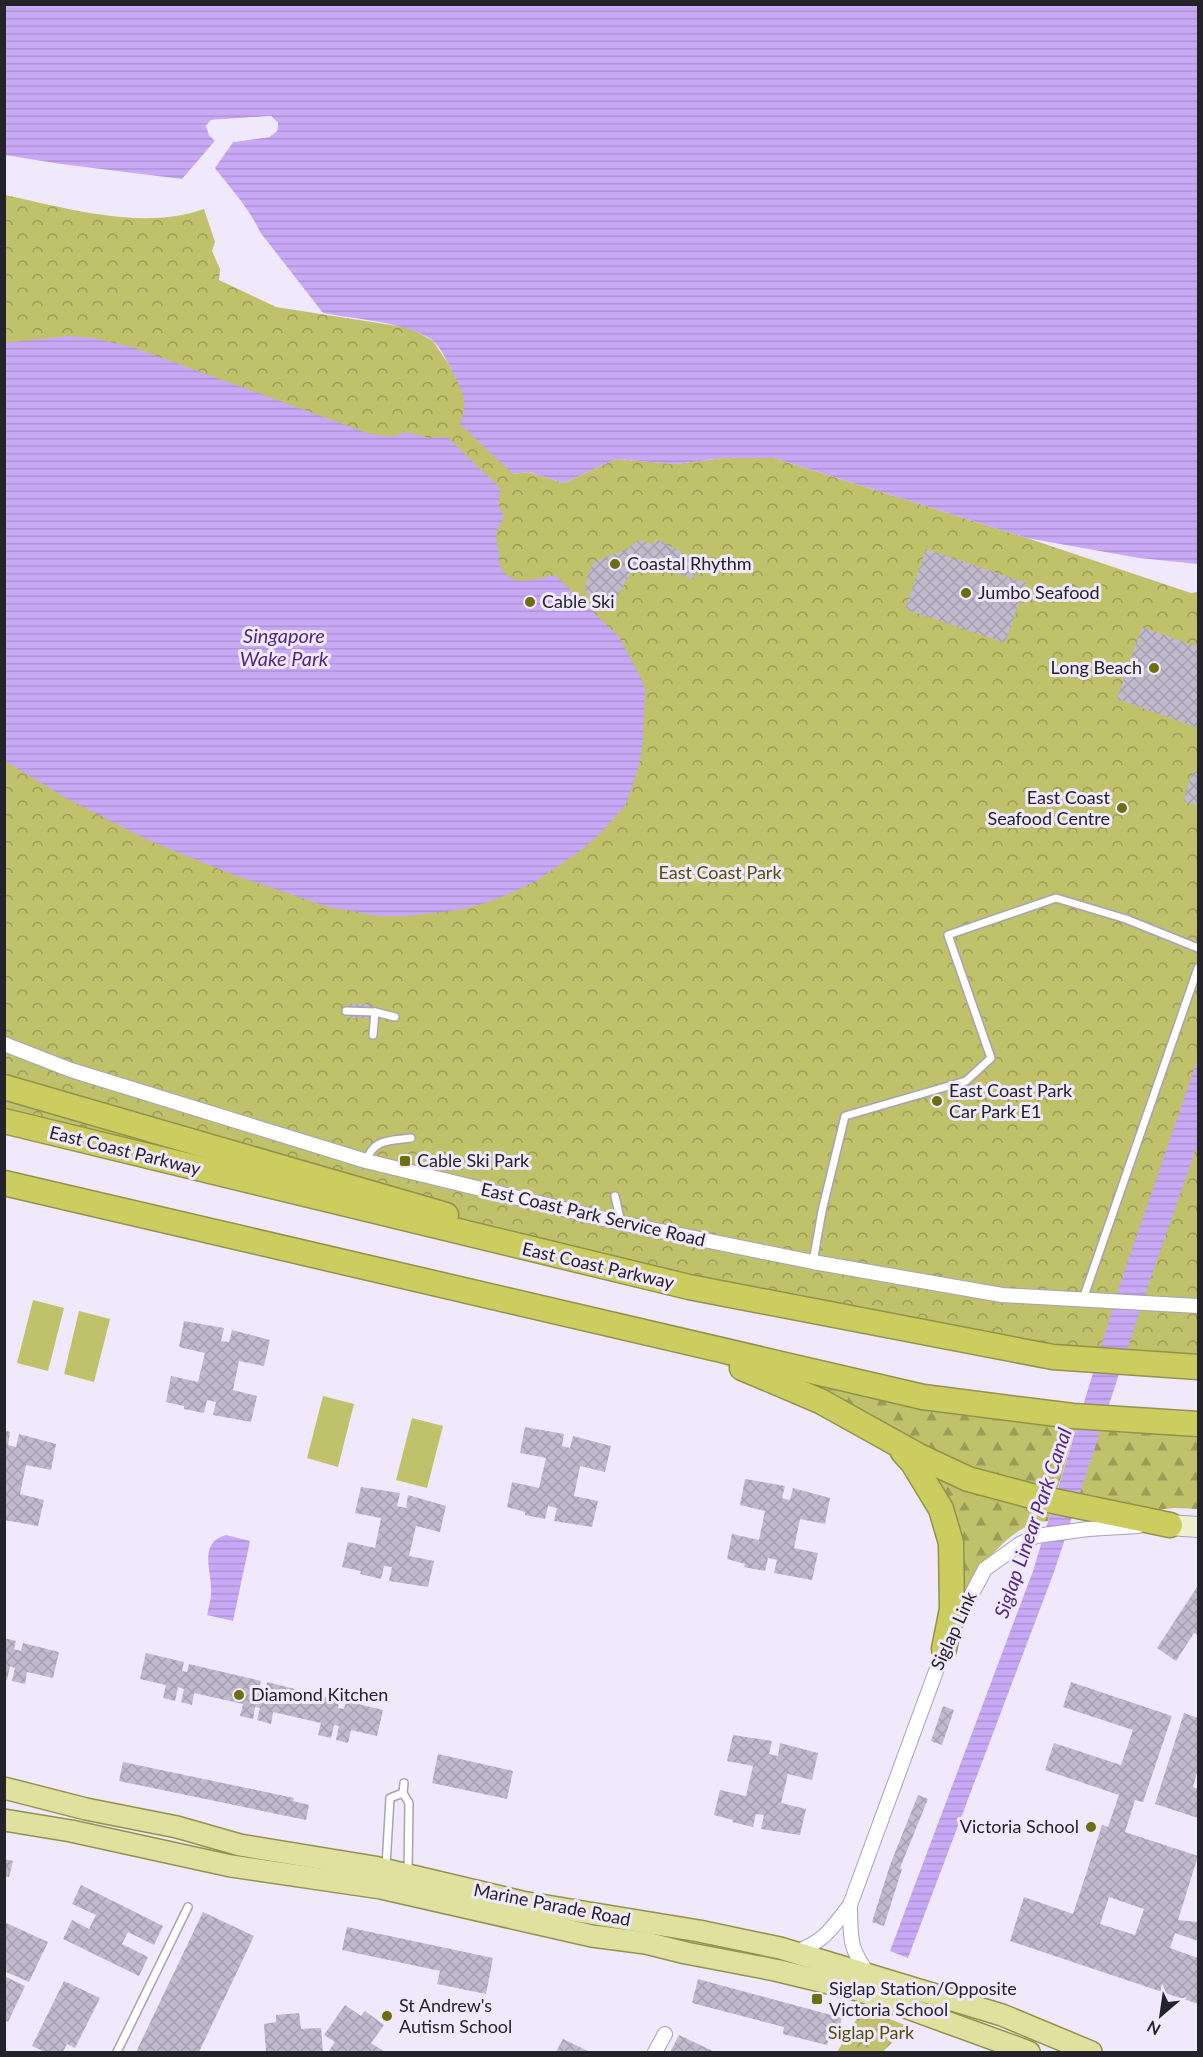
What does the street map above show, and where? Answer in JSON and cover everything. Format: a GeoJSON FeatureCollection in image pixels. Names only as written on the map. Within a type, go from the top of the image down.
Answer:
{"type":"FeatureCollection","features":[{"type":"Feature","properties":{"kind":"highway"},"geometry":{"type":"LineString","coordinates":[[4,1087],[418,1205],[578,1262]]}},
{"type":"Feature","properties":{"kind":"highway","name":"East Coast Parkway"},"geometry":{"type":"LineString","coordinates":[[4,1121],[578,1262],[689,1287],[1053,1357],[1198,1367]]}},
{"type":"Feature","properties":{"kind":"highway"},"geometry":{"type":"LineString","coordinates":[[5,1183],[923,1397],[1073,1416],[1198,1424]]}},
{"type":"Feature","properties":{"kind":"highway"},"geometry":{"type":"LineString","coordinates":[[683,1342],[820,1401],[927,1461],[968,1479],[1039,1498],[1088,1519],[1170,1525]]}},
{"type":"Feature","properties":{"kind":"highway"},"geometry":{"type":"LineString","coordinates":[[891,1439],[913,1463],[930,1488],[941,1509],[951,1543],[952,1609],[944,1649]]}},
{"type":"Feature","properties":{"kind":"main road","name":"Marine Parade Road"},"geometry":{"type":"LineString","coordinates":[[4,1788],[86,1809],[177,1827],[240,1845],[406,1884],[592,1936],[646,1943],[858,1990],[1029,2052]]}},
{"type":"Feature","properties":{"kind":"main road","name":"Marine Parade Road"},"geometry":{"type":"LineString","coordinates":[[4,1820],[71,1831],[231,1866],[383,1879]]}},
{"type":"Feature","properties":{"kind":"main road","name":"Marine Parade Road"},"geometry":{"type":"LineString","coordinates":[[406,1884],[709,1932],[796,1952],[1002,2015],[1092,2052]]}},
{"type":"Feature","properties":{"kind":"street","name":"East Coast Park Service Road"},"geometry":{"type":"LineString","coordinates":[[4,1044],[102,1081],[366,1161],[621,1223],[813,1262],[1002,1295],[1198,1306]]}},
{"type":"Feature","properties":{"kind":"street","name":"Siglap Link"},"geometry":{"type":"LineString","coordinates":[[796,1952],[824,1938],[850,1905],[944,1649],[985,1569],[1005,1553],[1036,1536],[1088,1519]]}},
{"type":"Feature","properties":{"kind":"street"},"geometry":{"type":"LineString","coordinates":[[1170,1525],[1198,1527]]}},
{"type":"Feature","properties":{"kind":"street","name":"Siglap Link"},"geometry":{"type":"LineString","coordinates":[[850,1905],[851,1946],[869,1975]]}},
{"type":"Feature","properties":{"kind":"street"},"geometry":{"type":"LineString","coordinates":[[656,2052],[665,2034]]}},
{"type":"Feature","properties":{"kind":"lane"},"geometry":{"type":"LineString","coordinates":[[813,1262],[822,1211],[845,1116],[966,1081],[991,1058],[948,935],[1056,898],[1133,921],[1198,948]]}},
{"type":"Feature","properties":{"kind":"lane"},"geometry":{"type":"LineString","coordinates":[[1083,1299],[1198,968]]}},
{"type":"Feature","properties":{"kind":"lane"},"geometry":{"type":"LineString","coordinates":[[346,1011],[375,1012],[395,1017]]}},
{"type":"Feature","properties":{"kind":"lane"},"geometry":{"type":"LineString","coordinates":[[373,1035],[375,1012]]}},
{"type":"Feature","properties":{"kind":"lane"},"geometry":{"type":"LineString","coordinates":[[366,1161],[371,1149],[377,1144],[411,1138]]}},
{"type":"Feature","properties":{"kind":"lane"},"geometry":{"type":"LineString","coordinates":[[615,1196],[621,1223]]}},
{"type":"Feature","properties":{"kind":"lane"},"geometry":{"type":"LineString","coordinates":[[404,1783],[403,1793],[409,1803],[406,1884]]}},
{"type":"Feature","properties":{"kind":"lane"},"geometry":{"type":"LineString","coordinates":[[383,1879],[390,1798],[403,1793]]}},
{"type":"Feature","properties":{"kind":"lane"},"geometry":{"type":"LineString","coordinates":[[117,2052],[188,1907]]}},
{"type":"Feature","properties":{"kind":"green space","name":"East Coast Park"},"geometry":{"type":"Polygon","coordinates":[[[5,195],[79,211],[130,218],[156,218],[204,209],[215,242],[212,251],[220,269],[219,280],[276,307],[410,328],[433,341],[464,393],[466,407],[513,474],[529,472],[564,483],[616,459],[675,464],[724,458],[774,458],[1027,538],[1191,593],[1198,592],[1198,1365],[1053,1357],[5,1122],[5,195]]]}},
{"type":"Feature","properties":{"kind":"green space"},"geometry":{"type":"Polygon","coordinates":[[[33,1300],[64,1308],[48,1371],[17,1363],[33,1300]]]}},
{"type":"Feature","properties":{"kind":"green space"},"geometry":{"type":"Polygon","coordinates":[[[79,1311],[110,1319],[94,1382],[64,1374],[79,1311]]]}},
{"type":"Feature","properties":{"kind":"green space"},"geometry":{"type":"Polygon","coordinates":[[[681,1345],[1080,1414],[1048,1521],[1029,1526],[1011,1536],[995,1551],[968,1588],[937,1644],[945,1587],[943,1540],[905,1462],[861,1427],[681,1345]]]}},
{"type":"Feature","properties":{"kind":"green space"},"geometry":{"type":"Polygon","coordinates":[[[323,1396],[354,1404],[338,1467],[307,1458],[323,1396]]]}},
{"type":"Feature","properties":{"kind":"green space"},"geometry":{"type":"Polygon","coordinates":[[[1105,1416],[1198,1421],[1198,1509],[1174,1508],[1071,1519],[1105,1416]]]}},
{"type":"Feature","properties":{"kind":"green space"},"geometry":{"type":"Polygon","coordinates":[[[412,1418],[443,1426],[427,1488],[396,1480],[412,1418]]]}},
{"type":"Feature","properties":{"kind":"green space","name":"Siglap Park"},"geometry":{"type":"Polygon","coordinates":[[[863,2008],[907,2026],[883,2052],[837,2052],[863,2008]]]}},
{"type":"Feature","properties":{"kind":"water"},"geometry":{"type":"Polygon","coordinates":[[[4,5],[1198,5],[1198,564],[1139,558],[1027,538],[774,458],[724,458],[675,464],[616,459],[564,483],[529,472],[513,474],[460,424],[464,410],[463,393],[435,343],[421,334],[395,325],[323,313],[260,232],[245,207],[215,168],[233,142],[269,137],[277,131],[278,123],[271,116],[211,120],[206,126],[215,141],[182,179],[5,155],[4,5]]]}},
{"type":"Feature","properties":{"kind":"water","name":"Singapore Wake Park"},"geometry":{"type":"Polygon","coordinates":[[[69,336],[93,338],[132,347],[370,434],[393,437],[405,432],[429,438],[447,437],[500,488],[499,506],[504,517],[497,530],[496,538],[499,564],[504,573],[510,578],[524,581],[555,575],[619,637],[641,678],[645,689],[643,740],[639,766],[626,804],[601,833],[580,851],[536,881],[486,903],[459,910],[406,916],[378,916],[325,906],[234,875],[150,841],[64,797],[5,761],[5,343],[69,336]]]}},
{"type":"Feature","properties":{"kind":"water"},"geometry":{"type":"Polygon","coordinates":[[[1198,1058],[1198,1143],[1147,1289],[1054,1572],[908,1958],[890,1951],[1033,1571],[1119,1287],[1198,1058]]]}},
{"type":"Feature","properties":{"kind":"water"},"geometry":{"type":"Polygon","coordinates":[[[226,1535],[250,1541],[233,1621],[207,1615],[211,1594],[208,1556],[213,1543],[226,1535]]]}},
{"type":"Feature","properties":{"kind":"pier"},"geometry":{"type":"Polygon","coordinates":[[[271,116],[278,123],[277,131],[269,137],[233,142],[213,170],[212,166],[231,139],[268,134],[274,129],[275,124],[270,119],[213,123],[209,127],[211,134],[218,139],[218,142],[184,181],[180,182],[215,141],[209,135],[206,126],[211,120],[271,116]]]}},
{"type":"Feature","properties":{"kind":"building"},"geometry":{"type":"Polygon","coordinates":[[[656,539],[682,552],[698,567],[693,580],[658,564],[654,569],[634,567],[616,599],[603,604],[592,602],[585,589],[588,574],[594,562],[629,548],[635,542],[642,540],[653,545],[656,539]]]}},
{"type":"Feature","properties":{"kind":"building"},"geometry":{"type":"Polygon","coordinates":[[[926,549],[1026,583],[1005,643],[905,609],[926,549]]]}},
{"type":"Feature","properties":{"kind":"building"},"geometry":{"type":"Polygon","coordinates":[[[1142,627],[1198,647],[1198,728],[1117,699],[1142,627]]]}},
{"type":"Feature","properties":{"kind":"building"},"geometry":{"type":"Polygon","coordinates":[[[1193,771],[1198,772],[1198,806],[1183,801],[1193,771]]]}},
{"type":"Feature","properties":{"kind":"building"},"geometry":{"type":"Polygon","coordinates":[[[349,1004],[370,1004],[370,1018],[349,1018],[349,1004]]]}},
{"type":"Feature","properties":{"kind":"building"},"geometry":{"type":"Polygon","coordinates":[[[184,1321],[224,1328],[221,1341],[229,1342],[232,1330],[270,1340],[264,1366],[239,1361],[233,1390],[257,1396],[251,1422],[213,1415],[216,1402],[207,1400],[204,1413],[166,1402],[171,1376],[198,1382],[205,1353],[179,1347],[184,1321]]]}},
{"type":"Feature","properties":{"kind":"building"},"geometry":{"type":"Polygon","coordinates":[[[525,1427],[564,1434],[562,1446],[570,1448],[573,1436],[611,1446],[605,1472],[580,1466],[574,1496],[598,1501],[592,1527],[554,1521],[557,1508],[548,1506],[545,1519],[525,1515],[525,1512],[507,1507],[512,1482],[539,1488],[546,1458],[520,1453],[525,1427]]]}},
{"type":"Feature","properties":{"kind":"building"},"geometry":{"type":"Polygon","coordinates":[[[4,1430],[10,1432],[8,1445],[16,1447],[19,1434],[56,1444],[51,1470],[26,1465],[20,1494],[44,1500],[38,1526],[4,1520],[4,1430]]]}},
{"type":"Feature","properties":{"kind":"building"},"geometry":{"type":"Polygon","coordinates":[[[745,1479],[785,1486],[782,1498],[790,1500],[793,1488],[830,1498],[825,1524],[800,1519],[794,1548],[818,1553],[812,1580],[774,1573],[777,1560],[768,1558],[765,1571],[744,1567],[745,1564],[727,1559],[732,1534],[759,1540],[765,1511],[740,1505],[745,1479]]]}},
{"type":"Feature","properties":{"kind":"building"},"geometry":{"type":"Polygon","coordinates":[[[361,1487],[400,1493],[397,1506],[406,1508],[408,1495],[446,1506],[440,1532],[416,1526],[409,1556],[434,1561],[428,1587],[389,1581],[392,1567],[384,1566],[381,1579],[342,1567],[348,1542],[375,1548],[381,1518],[355,1513],[361,1487]]]}},
{"type":"Feature","properties":{"kind":"building"},"geometry":{"type":"Polygon","coordinates":[[[1197,1587],[1198,1635],[1194,1633],[1176,1661],[1157,1648],[1197,1587]]]}},
{"type":"Feature","properties":{"kind":"building"},"geometry":{"type":"Polygon","coordinates":[[[4,1638],[16,1641],[14,1649],[21,1651],[23,1643],[59,1652],[53,1678],[27,1672],[25,1684],[12,1681],[15,1668],[10,1666],[7,1680],[4,1679],[4,1638]]]}},
{"type":"Feature","properties":{"kind":"building"},"geometry":{"type":"Polygon","coordinates":[[[146,1653],[184,1662],[182,1671],[187,1672],[189,1664],[261,1681],[259,1690],[266,1691],[267,1682],[339,1700],[338,1708],[344,1709],[346,1701],[383,1710],[377,1736],[351,1730],[348,1743],[336,1740],[339,1726],[334,1725],[331,1738],[318,1735],[321,1723],[273,1712],[271,1724],[257,1720],[260,1708],[255,1707],[253,1719],[240,1716],[243,1704],[194,1693],[192,1705],[181,1702],[184,1689],[178,1687],[175,1701],[163,1698],[166,1685],[140,1679],[146,1653]]]}},
{"type":"Feature","properties":{"kind":"building"},"geometry":{"type":"Polygon","coordinates":[[[1071,1682],[1172,1716],[1143,1802],[1135,1800],[1125,1832],[1198,1856],[1178,1920],[1198,1922],[1198,1941],[1175,1933],[1170,1948],[1198,1958],[1198,2004],[1010,1941],[1024,1897],[1073,1914],[1102,1825],[1108,1827],[1119,1795],[1045,1770],[1054,1743],[1121,1765],[1133,1730],[1063,1707],[1071,1682]],[[1109,1897],[1100,1924],[1135,1935],[1144,1909],[1109,1897]]]}},
{"type":"Feature","properties":{"kind":"building"},"geometry":{"type":"Polygon","coordinates":[[[943,1706],[954,1710],[942,1745],[931,1741],[943,1706]]]}},
{"type":"Feature","properties":{"kind":"building"},"geometry":{"type":"Polygon","coordinates":[[[1184,1713],[1198,1718],[1198,1769],[1193,1787],[1198,1789],[1198,1818],[1155,1804],[1184,1713]]]}},
{"type":"Feature","properties":{"kind":"building"},"geometry":{"type":"Polygon","coordinates":[[[733,1735],[772,1741],[769,1754],[778,1756],[780,1743],[818,1753],[812,1780],[788,1774],[781,1803],[806,1809],[800,1835],[761,1829],[764,1815],[756,1814],[753,1827],[714,1815],[720,1790],[746,1796],[753,1766],[727,1761],[733,1735]]]}},
{"type":"Feature","properties":{"kind":"building"},"geometry":{"type":"Polygon","coordinates":[[[438,1754],[513,1771],[507,1799],[432,1783],[438,1754]]]}},
{"type":"Feature","properties":{"kind":"building"},"geometry":{"type":"Polygon","coordinates":[[[123,1762],[294,1798],[293,1801],[309,1805],[306,1820],[119,1781],[123,1762]]]}},
{"type":"Feature","properties":{"kind":"building"},"geometry":{"type":"Polygon","coordinates":[[[918,1795],[928,1799],[900,1868],[902,1869],[884,1926],[872,1922],[890,1865],[918,1795]]]}},
{"type":"Feature","properties":{"kind":"building"},"geometry":{"type":"Polygon","coordinates":[[[4,1859],[13,1861],[9,1877],[4,1876],[4,1859]]]}},
{"type":"Feature","properties":{"kind":"building"},"geometry":{"type":"Polygon","coordinates":[[[81,1885],[163,1926],[154,1945],[128,1932],[122,1944],[148,1957],[139,1976],[63,1939],[72,1920],[89,1929],[96,1915],[72,1904],[81,1885]]]}},
{"type":"Feature","properties":{"kind":"building"},"geometry":{"type":"Polygon","coordinates":[[[203,1912],[254,1936],[199,2052],[136,2052],[203,1912]]]}},
{"type":"Feature","properties":{"kind":"building"},"geometry":{"type":"Polygon","coordinates":[[[4,1922],[48,1942],[29,1982],[4,1971],[4,1922]]]}},
{"type":"Feature","properties":{"kind":"building"},"geometry":{"type":"Polygon","coordinates":[[[347,1927],[493,1958],[486,1994],[437,1984],[440,1971],[342,1950],[347,1927]]]}},
{"type":"Feature","properties":{"kind":"building"},"geometry":{"type":"Polygon","coordinates":[[[4,1976],[25,1986],[8,2022],[4,2020],[4,1976]]]}},
{"type":"Feature","properties":{"kind":"building"},"geometry":{"type":"Polygon","coordinates":[[[698,1979],[842,2018],[837,2036],[830,2035],[827,2045],[783,2034],[784,2027],[692,2003],[698,1979]]]}},
{"type":"Feature","properties":{"kind":"building"},"geometry":{"type":"Polygon","coordinates":[[[64,1981],[100,1998],[75,2048],[67,2044],[63,2052],[45,2052],[32,2046],[64,1981]]]}},
{"type":"Feature","properties":{"kind":"building"},"geometry":{"type":"Polygon","coordinates":[[[345,2005],[361,2016],[365,2011],[384,2025],[371,2043],[385,2052],[328,2052],[335,2042],[324,2035],[345,2005]]]}},
{"type":"Feature","properties":{"kind":"building"},"geometry":{"type":"Polygon","coordinates":[[[299,2013],[301,2029],[321,2028],[323,2052],[266,2052],[264,2024],[276,2022],[276,2015],[299,2013]]]}},
{"type":"Feature","properties":{"kind":"building"},"geometry":{"type":"Polygon","coordinates":[[[679,2035],[715,2052],[670,2052],[679,2035]]]}},
{"type":"Feature","properties":{"kind":"building"},"geometry":{"type":"Polygon","coordinates":[[[563,2039],[590,2052],[556,2052],[563,2039]]]}},
{"type":"Feature","properties":{"kind":"place","name":"Coastal Rhythm"},"geometry":{"type":"Point","coordinates":[615,564]}},
{"type":"Feature","properties":{"kind":"place","name":"Jumbo Seafood"},"geometry":{"type":"Point","coordinates":[966,593]}},
{"type":"Feature","properties":{"kind":"place","name":"Cable Ski"},"geometry":{"type":"Point","coordinates":[530,602]}},
{"type":"Feature","properties":{"kind":"place","name":"Long Beach"},"geometry":{"type":"Point","coordinates":[1154,668]}},
{"type":"Feature","properties":{"kind":"place","name":"East Coast Seafood Centre"},"geometry":{"type":"Point","coordinates":[1122,808]}},
{"type":"Feature","properties":{"kind":"place","name":"East Coast Park Car Park E1"},"geometry":{"type":"Point","coordinates":[937,1101]}},
{"type":"Feature","properties":{"kind":"place","name":"Cable Ski Park"},"geometry":{"type":"Point","coordinates":[405,1161]}},
{"type":"Feature","properties":{"kind":"place","name":"Diamond Kitchen"},"geometry":{"type":"Point","coordinates":[239,1695]}},
{"type":"Feature","properties":{"kind":"place","name":"Victoria School"},"geometry":{"type":"Point","coordinates":[1091,1827]}},
{"type":"Feature","properties":{"kind":"place","name":"Siglap Station/Opposite Victoria School"},"geometry":{"type":"Point","coordinates":[817,1999]}},
{"type":"Feature","properties":{"kind":"place","name":"St Andrew's Autism School"},"geometry":{"type":"Point","coordinates":[387,2016]}},
{"type":"Feature","properties":{"kind":"water label","name":"Siglap Linear Park Canal"},"geometry":{"type":"Point","coordinates":[1033,1523]}}]}
